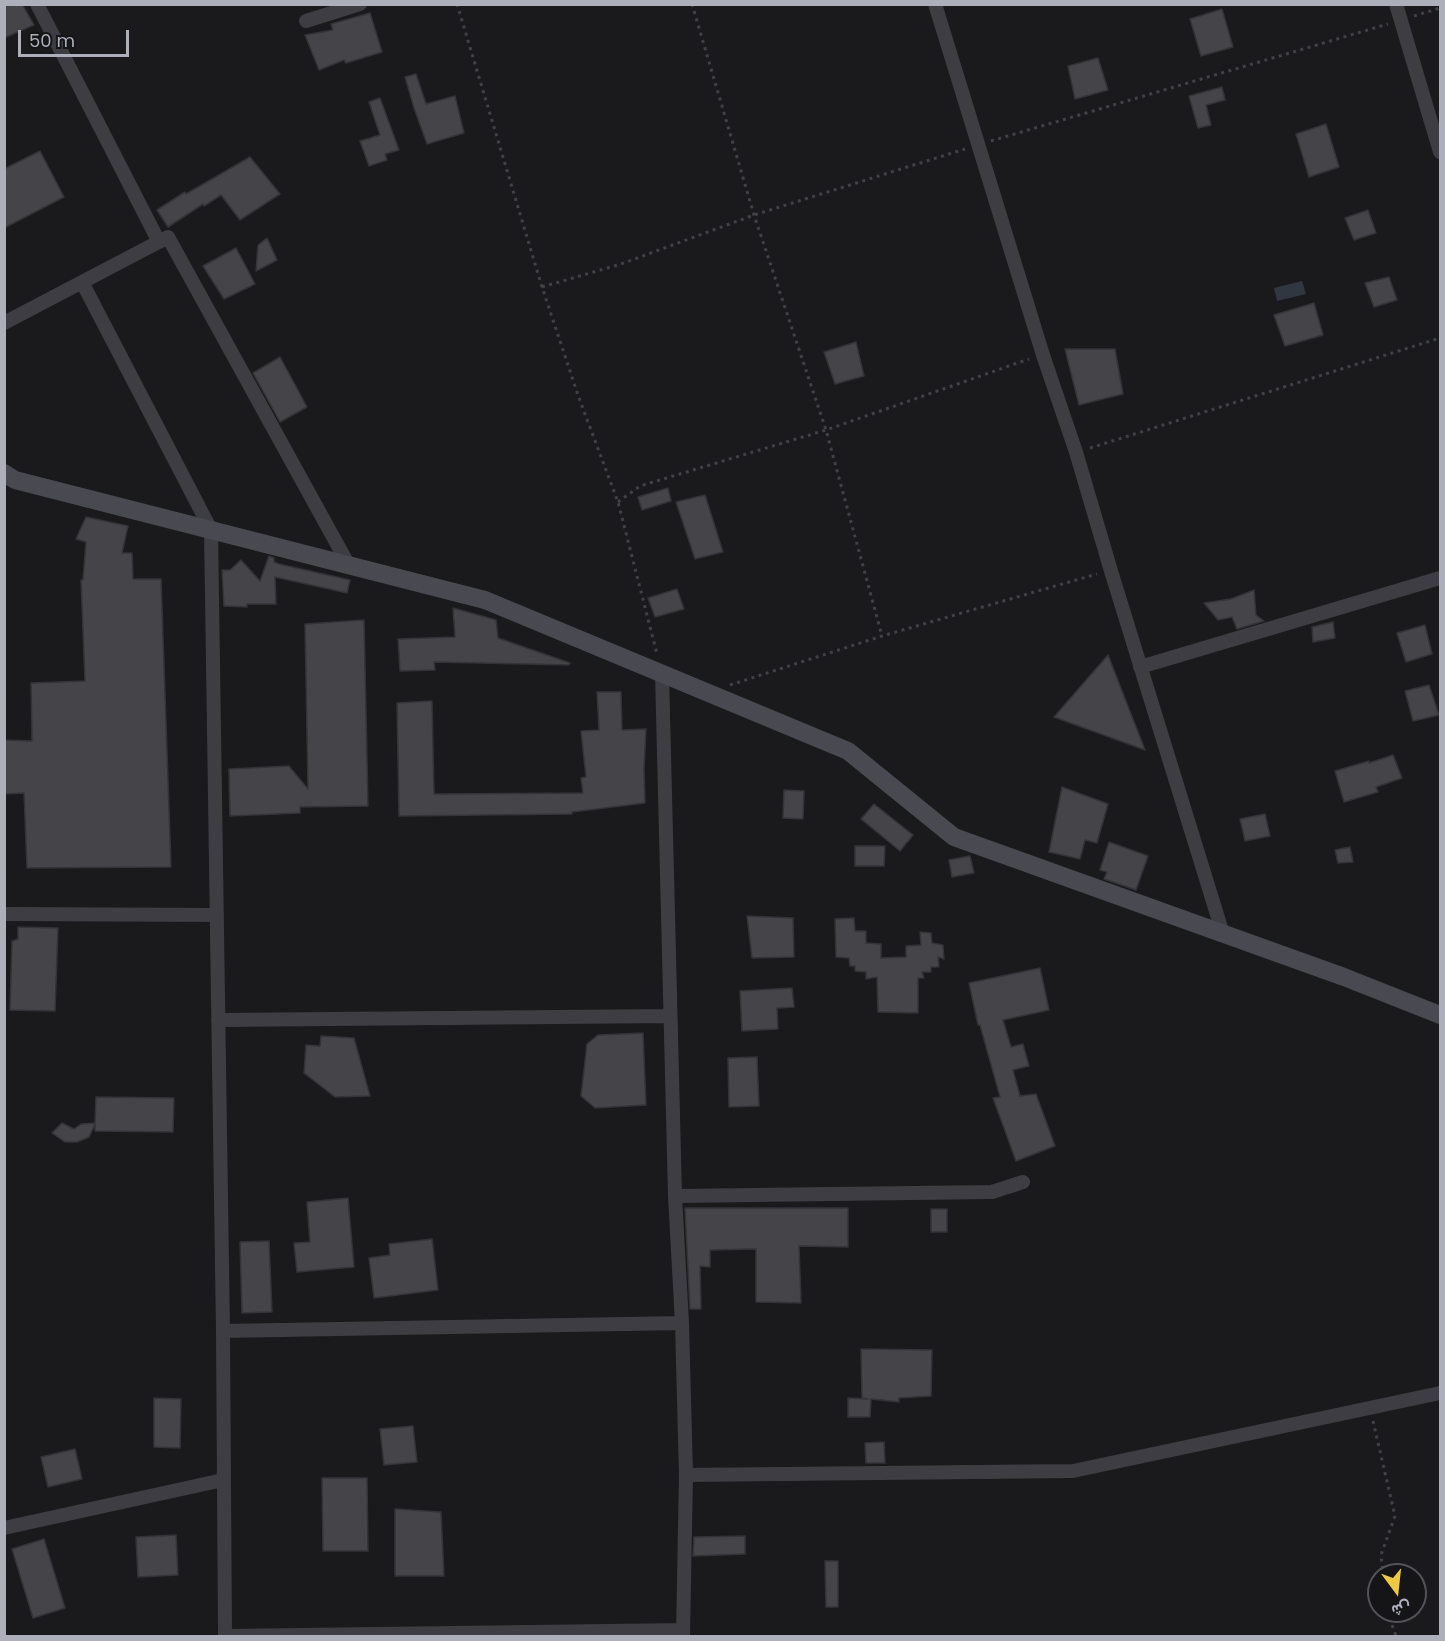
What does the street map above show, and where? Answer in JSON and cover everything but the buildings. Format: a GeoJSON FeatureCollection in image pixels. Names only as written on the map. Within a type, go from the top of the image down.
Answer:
{"type":"FeatureCollection","features":[{"type":"Feature","properties":{"kind":"street"},"geometry":{"type":"LineString","coordinates":[[36,4],[159,242]]}},
{"type":"Feature","properties":{"kind":"street"},"geometry":{"type":"LineString","coordinates":[[306,21],[360,4]]}},
{"type":"Feature","properties":{"kind":"street"},"geometry":{"type":"LineString","coordinates":[[935,4],[1043,355],[1076,452],[1223,933]]}},
{"type":"Feature","properties":{"kind":"street"},"geometry":{"type":"LineString","coordinates":[[1396,4],[1440,152]]}},
{"type":"Feature","properties":{"kind":"street"},"geometry":{"type":"LineString","coordinates":[[4,323],[168,237],[348,564]]}},
{"type":"Feature","properties":{"kind":"street"},"geometry":{"type":"LineString","coordinates":[[81,282],[211,530],[223,1331],[225,1636],[683,1633],[686,1475],[675,1196],[662,673]]}},
{"type":"Feature","properties":{"kind":"street"},"geometry":{"type":"LineString","coordinates":[[4,473],[15,480],[485,600],[848,752],[954,837],[1344,977],[1440,1015]]}},
{"type":"Feature","properties":{"kind":"street"},"geometry":{"type":"LineString","coordinates":[[1140,667],[1440,578]]}},
{"type":"Feature","properties":{"kind":"street"},"geometry":{"type":"LineString","coordinates":[[4,914],[217,915]]}},
{"type":"Feature","properties":{"kind":"street"},"geometry":{"type":"LineString","coordinates":[[218,1020],[670,1016]]}},
{"type":"Feature","properties":{"kind":"street"},"geometry":{"type":"LineString","coordinates":[[675,1196],[992,1192],[1023,1182]]}},
{"type":"Feature","properties":{"kind":"street"},"geometry":{"type":"LineString","coordinates":[[223,1331],[681,1323]]}},
{"type":"Feature","properties":{"kind":"street"},"geometry":{"type":"LineString","coordinates":[[686,1475],[1073,1471],[1440,1393]]}},
{"type":"Feature","properties":{"kind":"street"},"geometry":{"type":"LineString","coordinates":[[4,1528],[223,1480]]}},
{"type":"Feature","properties":{"kind":"path"},"geometry":{"type":"LineString","coordinates":[[457,4],[546,298],[579,398],[618,502],[662,673]]}},
{"type":"Feature","properties":{"kind":"path"},"geometry":{"type":"LineString","coordinates":[[692,4],[754,215],[826,430],[882,636]]}},
{"type":"Feature","properties":{"kind":"path"},"geometry":{"type":"LineString","coordinates":[[1076,452],[1440,338]]}},
{"type":"Feature","properties":{"kind":"path"},"geometry":{"type":"LineString","coordinates":[[618,502],[640,486],[826,430],[1043,355]]}},
{"type":"Feature","properties":{"kind":"path"},"geometry":{"type":"LineString","coordinates":[[709,692],[882,636],[1111,571]]}},
{"type":"Feature","properties":{"kind":"path"},"geometry":{"type":"LineString","coordinates":[[1370,1408],[1395,1516],[1381,1555],[1382,1563]]}},
{"type":"Feature","properties":{"kind":"shaded area"},"geometry":{"type":"Polygon","coordinates":[[[1302,281],[1306,294],[1277,301],[1274,288],[1302,281]]]}}]}
